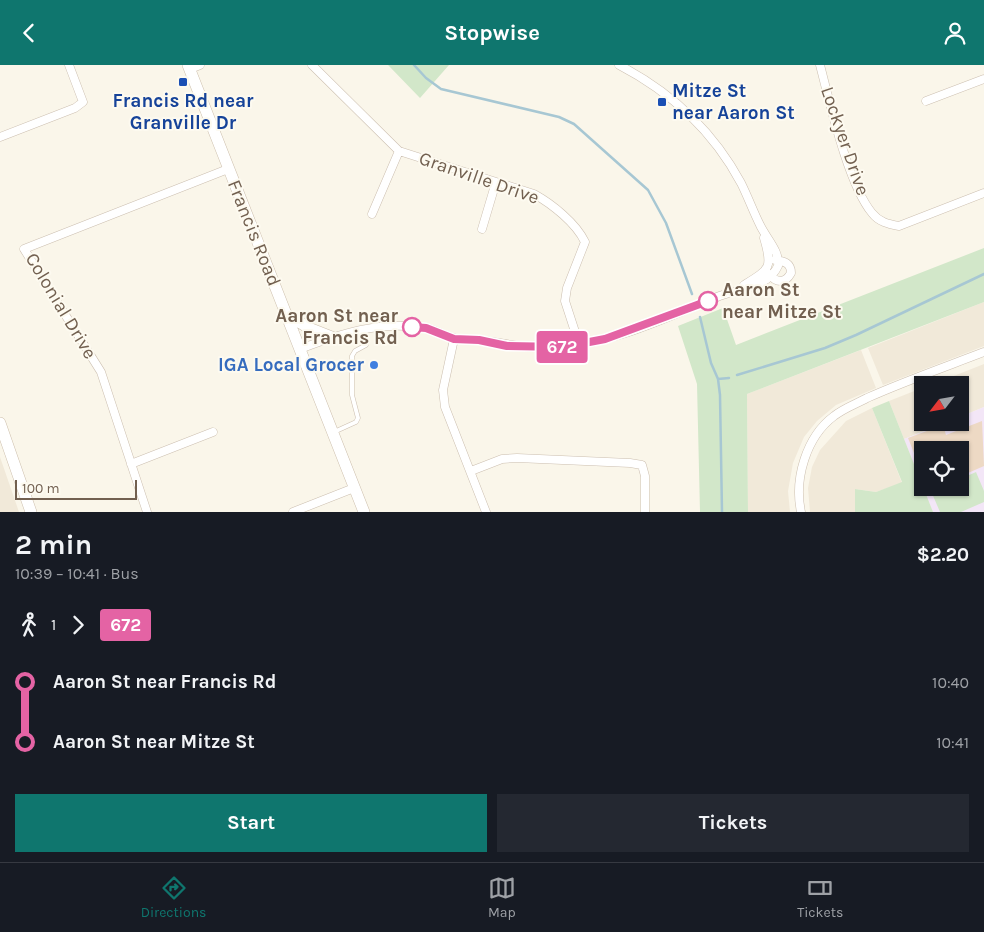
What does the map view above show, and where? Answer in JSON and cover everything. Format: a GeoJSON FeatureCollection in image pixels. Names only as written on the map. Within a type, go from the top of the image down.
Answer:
{"type":"FeatureCollection","features":[{"type":"Feature","properties":{"kind":"main road","name":"Francis Road"},"geometry":{"type":"LineString","coordinates":[[192,66],[228,169],[364,512]]}},
{"type":"Feature","properties":{"kind":"main road"},"geometry":{"type":"LineString","coordinates":[[286,314],[309,328],[332,337]]}},
{"type":"Feature","properties":{"kind":"main road"},"geometry":{"type":"LineString","coordinates":[[0,423],[31,512]]}},
{"type":"Feature","properties":{"kind":"street"},"geometry":{"type":"LineString","coordinates":[[0,137],[75,108],[83,102],[69,65]]}},
{"type":"Feature","properties":{"kind":"street","name":"Granville Drive"},"geometry":{"type":"LineString","coordinates":[[312,65],[399,151],[534,194],[545,200],[580,232],[585,242],[566,288],[565,301],[580,344]]}},
{"type":"Feature","properties":{"kind":"street"},"geometry":{"type":"LineString","coordinates":[[300,349],[332,337],[365,329],[392,326],[426,328],[454,339],[534,348],[580,344],[629,331],[735,290],[772,268],[761,227],[740,183],[721,152],[696,121],[664,92],[619,65]]}},
{"type":"Feature","properties":{"kind":"street","name":"Lockyer Drive"},"geometry":{"type":"LineString","coordinates":[[820,65],[851,171],[872,214],[885,223],[899,226],[984,193]]}},
{"type":"Feature","properties":{"kind":"street"},"geometry":{"type":"LineString","coordinates":[[926,101],[984,79]]}},
{"type":"Feature","properties":{"kind":"street"},"geometry":{"type":"LineString","coordinates":[[372,214],[399,151]]}},
{"type":"Feature","properties":{"kind":"street","name":"Colonial Drive"},"geometry":{"type":"LineString","coordinates":[[147,512],[101,373],[24,249],[228,169]]}},
{"type":"Feature","properties":{"kind":"street"},"geometry":{"type":"LineString","coordinates":[[482,229],[496,182]]}},
{"type":"Feature","properties":{"kind":"street"},"geometry":{"type":"LineString","coordinates":[[454,339],[443,390],[446,407],[486,512]]}},
{"type":"Feature","properties":{"kind":"street"},"geometry":{"type":"LineString","coordinates":[[801,512],[799,481],[803,462],[812,444],[833,417],[883,391],[984,352]]}},
{"type":"Feature","properties":{"kind":"street"},"geometry":{"type":"LineString","coordinates":[[131,464],[213,431]]}},
{"type":"Feature","properties":{"kind":"street"},"geometry":{"type":"LineString","coordinates":[[471,471],[502,459],[517,458],[642,465],[644,471],[645,512]]}},
{"type":"Feature","properties":{"kind":"street"},"geometry":{"type":"LineString","coordinates":[[293,512],[354,488]]}},
{"type":"Feature","properties":{"kind":"lane"},"geometry":{"type":"LineString","coordinates":[[332,432],[358,420],[352,395],[352,356],[355,351],[366,345],[365,329]]}},
{"type":"Feature","properties":{"kind":"shaded area"},"geometry":{"type":"Polygon","coordinates":[[[984,302],[984,346],[883,385],[868,348],[984,302]]]}},
{"type":"Feature","properties":{"kind":"shaded area"},"geometry":{"type":"Polygon","coordinates":[[[861,350],[876,388],[836,405],[817,421],[804,437],[793,463],[788,491],[790,512],[748,512],[747,394],[861,350]]]}},
{"type":"Feature","properties":{"kind":"shaded area"},"geometry":{"type":"Polygon","coordinates":[[[984,364],[984,407],[969,413],[969,376],[954,376],[984,364]]]}},
{"type":"Feature","properties":{"kind":"shaded area"},"geometry":{"type":"Polygon","coordinates":[[[914,391],[914,431],[924,431],[904,439],[889,401],[914,391]]]}},
{"type":"Feature","properties":{"kind":"shaded area"},"geometry":{"type":"Polygon","coordinates":[[[984,407],[984,512],[933,512],[926,496],[969,496],[969,441],[914,441],[914,465],[904,439],[924,431],[969,431],[969,413],[984,407]]]}},
{"type":"Feature","properties":{"kind":"shaded area"},"geometry":{"type":"Polygon","coordinates":[[[872,408],[902,483],[876,492],[855,489],[855,512],[810,512],[808,488],[812,467],[820,450],[846,421],[872,408]]]}},
{"type":"Feature","properties":{"kind":"shaded area"},"geometry":{"type":"Polygon","coordinates":[[[0,457],[19,512],[0,512],[0,457]]]}},
{"type":"Feature","properties":{"kind":"green space"},"geometry":{"type":"Polygon","coordinates":[[[388,65],[449,65],[420,98],[388,65]]]}},
{"type":"Feature","properties":{"kind":"green space"},"geometry":{"type":"Polygon","coordinates":[[[984,248],[984,302],[747,394],[748,512],[700,512],[697,384],[678,326],[723,308],[736,345],[984,248]]]}},
{"type":"Feature","properties":{"kind":"green space"},"geometry":{"type":"Polygon","coordinates":[[[889,401],[914,464],[914,496],[927,496],[933,512],[855,512],[855,489],[876,492],[902,482],[872,408],[889,401]]]}},
{"type":"Feature","properties":{"kind":"green space"},"geometry":{"type":"Polygon","coordinates":[[[976,472],[984,491],[984,502],[961,512],[940,512],[933,496],[969,496],[969,475],[976,472]]]}},
{"type":"Feature","properties":{"kind":"building"},"geometry":{"type":"Polygon","coordinates":[[[982,421],[984,466],[969,473],[969,441],[914,441],[914,453],[908,438],[927,431],[945,431],[946,435],[956,431],[969,431],[969,426],[982,421]]]}},
{"type":"Feature","properties":{"kind":"waterway"},"geometry":{"type":"LineString","coordinates":[[414,65],[426,78],[441,89],[559,117],[574,124],[648,190],[666,223],[692,294]]}},
{"type":"Feature","properties":{"kind":"waterway"},"geometry":{"type":"LineString","coordinates":[[737,375],[825,348],[984,274]]}},
{"type":"Feature","properties":{"kind":"waterway"},"geometry":{"type":"LineString","coordinates":[[700,317],[711,363],[718,379],[720,395],[722,512]]}},
{"type":"Feature","properties":{"kind":"waterway"},"geometry":{"type":"LineString","coordinates":[[718,379],[729,378]]}},
{"type":"Feature","properties":{"kind":"bus line","name":"672"},"geometry":{"type":"LineString","coordinates":[[412,327],[426,328],[454,339],[479,340],[507,346],[534,348],[563,347],[605,339],[708,301]]}},
{"type":"Feature","properties":{"kind":"place","name":"Francis Rd near Granville Dr"},"geometry":{"type":"Point","coordinates":[183,82]}},
{"type":"Feature","properties":{"kind":"place","name":"Mitze St near Aaron St"},"geometry":{"type":"Point","coordinates":[662,102]}},
{"type":"Feature","properties":{"kind":"place","name":"Aaron St near Mitze St"},"geometry":{"type":"Point","coordinates":[708,301]}},
{"type":"Feature","properties":{"kind":"place","name":"Aaron St near Francis Rd"},"geometry":{"type":"Point","coordinates":[412,327]}},
{"type":"Feature","properties":{"kind":"place","name":"IGA Local Grocer"},"geometry":{"type":"Point","coordinates":[374,365]}}]}
